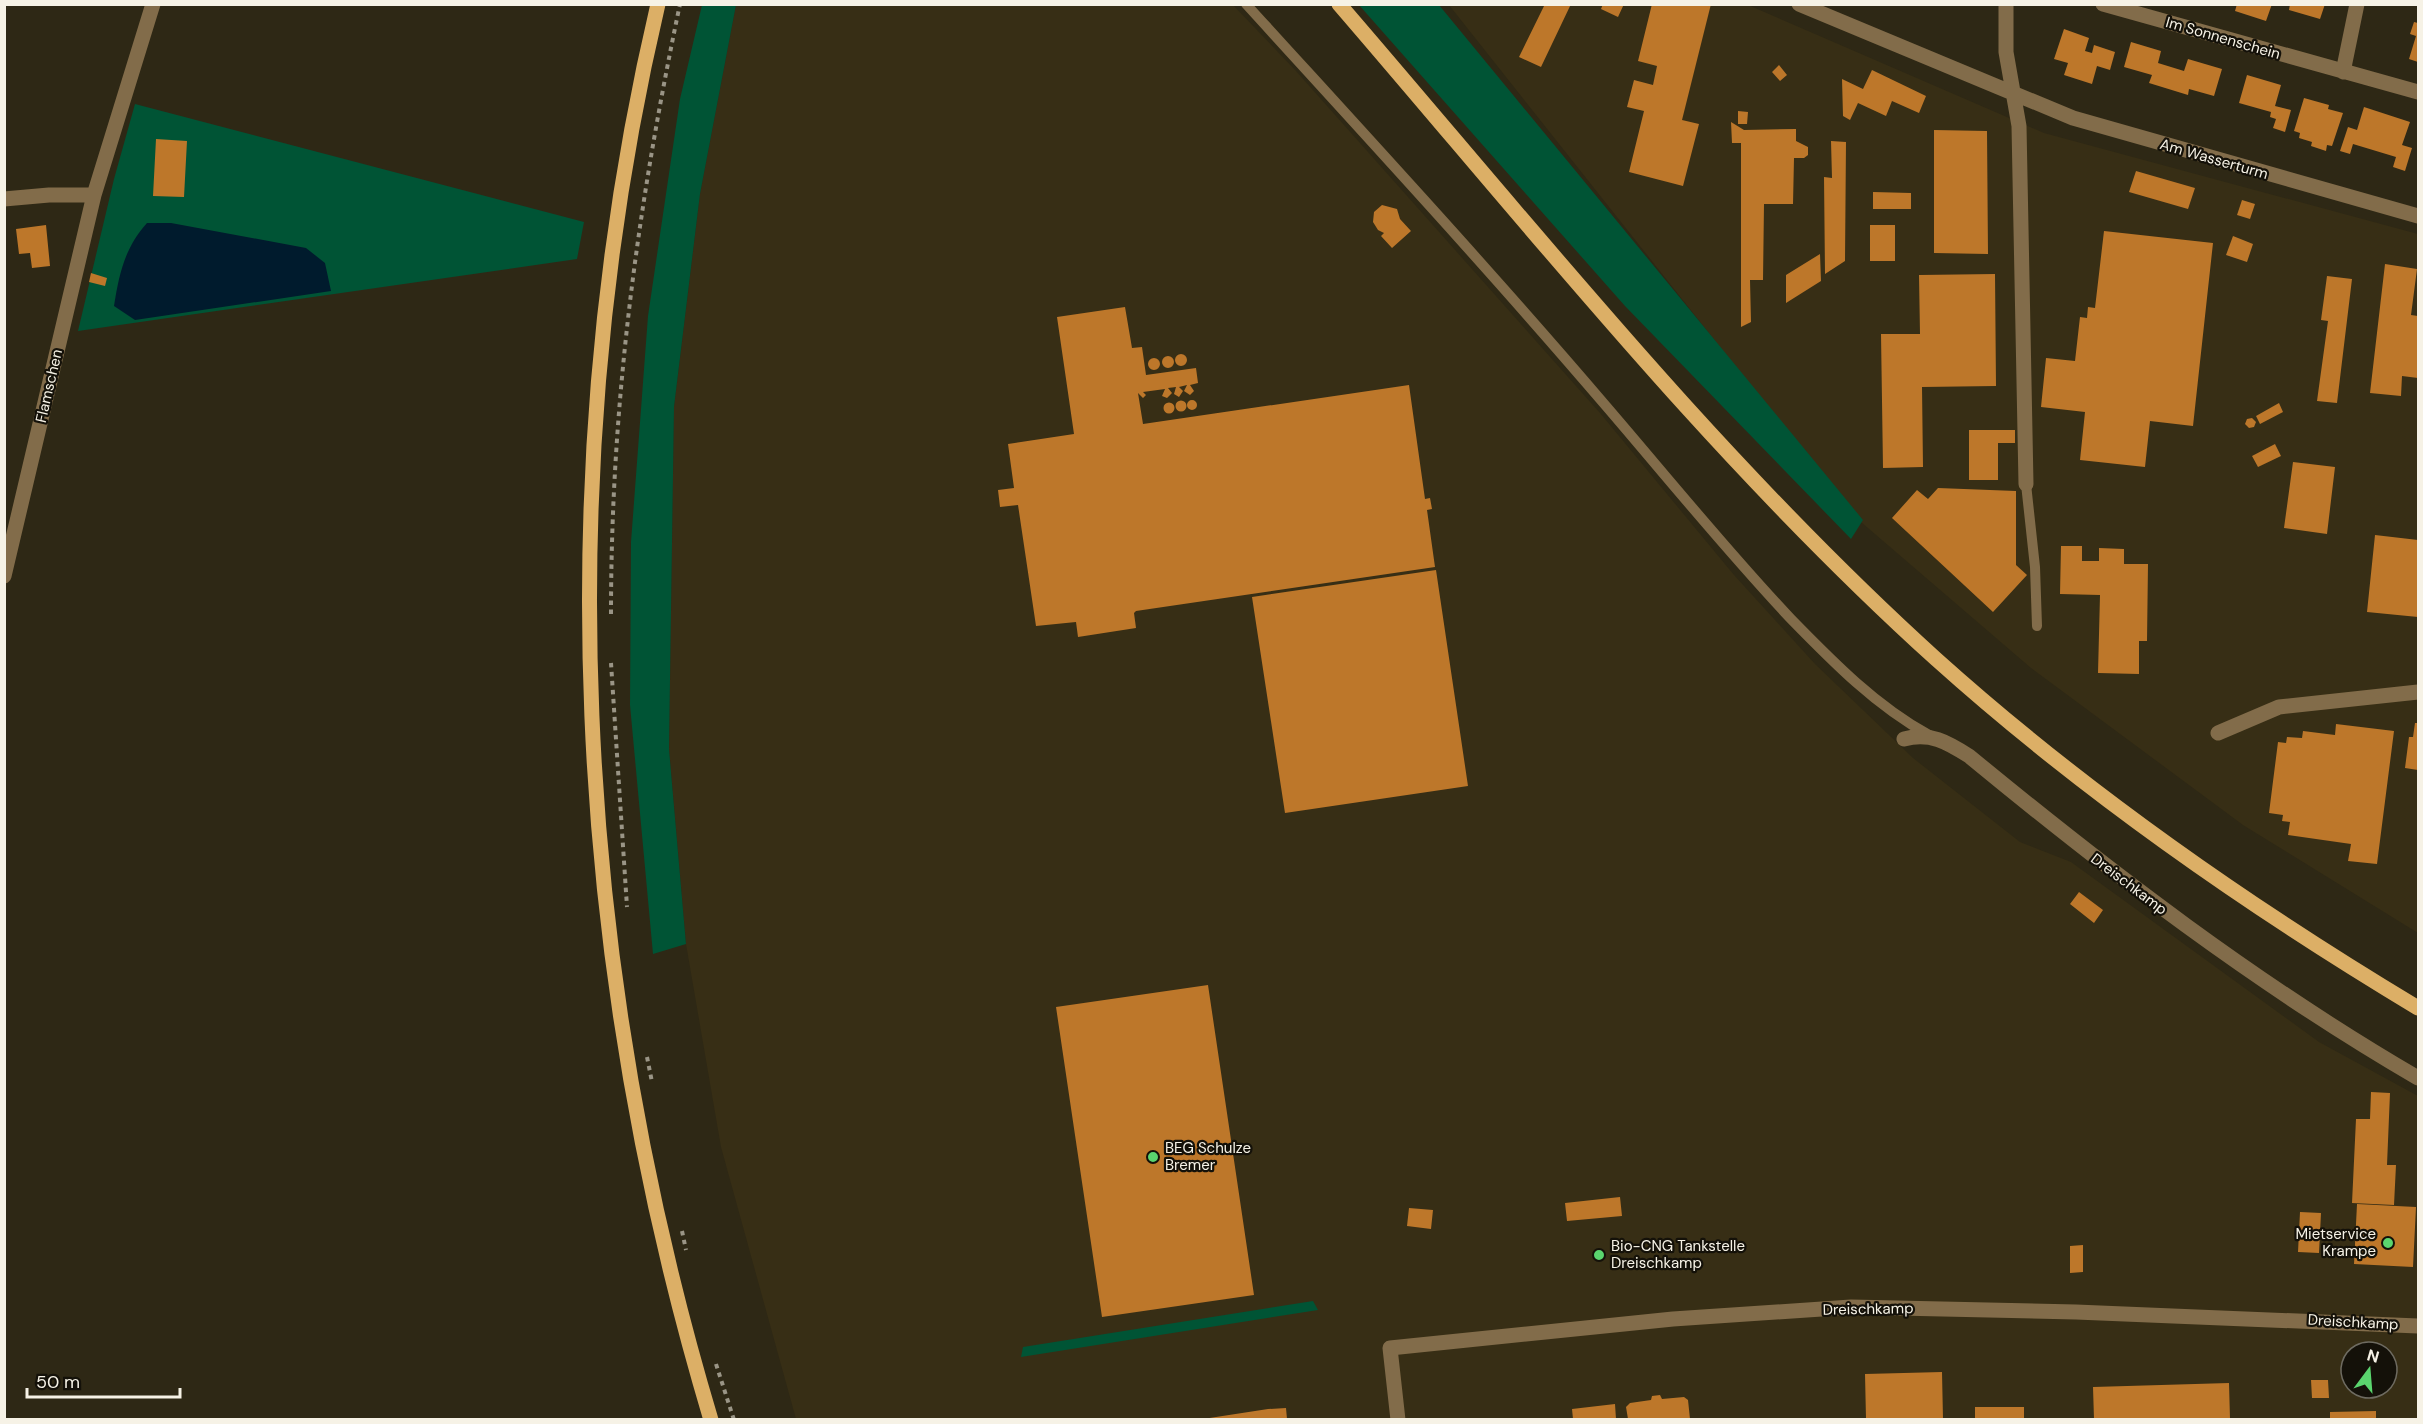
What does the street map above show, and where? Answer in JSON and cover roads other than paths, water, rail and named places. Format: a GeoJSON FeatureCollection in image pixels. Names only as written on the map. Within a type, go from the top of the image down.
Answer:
{"type":"FeatureCollection","features":[{"type":"Feature","properties":{"kind":"main road"},"geometry":{"type":"LineString","coordinates":[[658,4],[626,165],[598,397],[589,574],[591,718],[604,895],[633,1095],[667,1262],[711,1419]]}},
{"type":"Feature","properties":{"kind":"main road"},"geometry":{"type":"LineString","coordinates":[[1339,4],[1689,412],[1768,496],[1936,659],[2054,758],[2180,853],[2278,920],[2418,1008]]}},
{"type":"Feature","properties":{"kind":"street","name":"Flamschen"},"geometry":{"type":"LineString","coordinates":[[4,576],[94,195],[153,4]]}},
{"type":"Feature","properties":{"kind":"street","name":"Am Wasserturm"},"geometry":{"type":"LineString","coordinates":[[1799,4],[2073,118],[2418,216]]}},
{"type":"Feature","properties":{"kind":"street"},"geometry":{"type":"LineString","coordinates":[[2006,4],[2006,52],[2019,126],[2026,484]]}},
{"type":"Feature","properties":{"kind":"street","name":"Im Sonnenschein"},"geometry":{"type":"LineString","coordinates":[[2103,4],[2418,92]]}},
{"type":"Feature","properties":{"kind":"street"},"geometry":{"type":"LineString","coordinates":[[2343,72],[2357,4]]}},
{"type":"Feature","properties":{"kind":"street"},"geometry":{"type":"LineString","coordinates":[[4,199],[50,195],[94,195]]}},
{"type":"Feature","properties":{"kind":"street"},"geometry":{"type":"LineString","coordinates":[[2218,734],[2280,707],[2418,692]]}},
{"type":"Feature","properties":{"kind":"street","name":"Dreischkamp"},"geometry":{"type":"LineString","coordinates":[[1904,739],[1918,735],[1932,737],[1950,744],[1969,756],[2109,870],[2180,923],[2314,1014],[2418,1078]]}},
{"type":"Feature","properties":{"kind":"street","name":"Dreischkamp"},"geometry":{"type":"LineString","coordinates":[[1398,1419],[1390,1348],[1673,1319],[1851,1307],[2088,1312],[2418,1326]]}},
{"type":"Feature","properties":{"kind":"lane"},"geometry":{"type":"LineString","coordinates":[[1246,4],[1573,369],[1744,569],[1853,680],[1906,722],[1932,737]]}},
{"type":"Feature","properties":{"kind":"lane"},"geometry":{"type":"LineString","coordinates":[[2026,484],[2035,567],[2037,626]]}},
{"type":"Feature","properties":{"kind":"water"},"geometry":{"type":"Polygon","coordinates":[[[147,223],[171,223],[306,248],[325,263],[331,291],[135,320],[114,306],[128,251],[147,223]]]}},
{"type":"Feature","properties":{"kind":"place","name":"BEG Schulze Bremer"},"geometry":{"type":"Point","coordinates":[1153,1157]}},
{"type":"Feature","properties":{"kind":"place","name":"Mietservice Krampe"},"geometry":{"type":"Point","coordinates":[2388,1243]}},
{"type":"Feature","properties":{"kind":"place","name":"Bio-CNG Tankstelle Dreischkamp"},"geometry":{"type":"Point","coordinates":[1599,1255]}}]}
